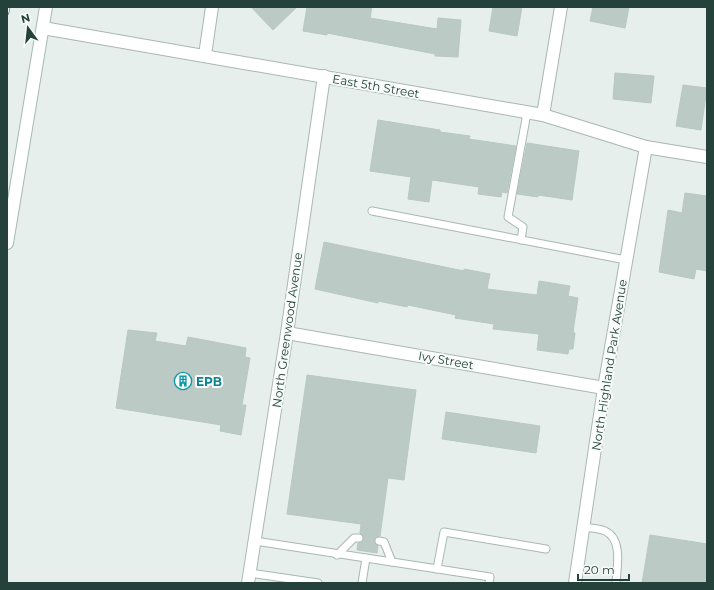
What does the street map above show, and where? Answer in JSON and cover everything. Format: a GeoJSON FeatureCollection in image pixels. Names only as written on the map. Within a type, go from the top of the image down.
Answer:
{"type":"FeatureCollection","features":[{"type":"Feature","properties":{"kind":"street"},"geometry":{"type":"LineString","coordinates":[[7,243],[46,7]]}},
{"type":"Feature","properties":{"kind":"street"},"geometry":{"type":"LineString","coordinates":[[205,55],[212,7]]}},
{"type":"Feature","properties":{"kind":"street"},"geometry":{"type":"LineString","coordinates":[[543,116],[560,7]]}},
{"type":"Feature","properties":{"kind":"street","name":"East 5th Street"},"geometry":{"type":"LineString","coordinates":[[43,28],[205,55],[543,116],[646,146],[707,157]]}},
{"type":"Feature","properties":{"kind":"street","name":"North Greenwood Avenue"},"geometry":{"type":"LineString","coordinates":[[249,578],[287,333],[324,76]]}},
{"type":"Feature","properties":{"kind":"street","name":"North Highland Park Avenue"},"geometry":{"type":"LineString","coordinates":[[575,583],[604,388],[646,146]]}},
{"type":"Feature","properties":{"kind":"street","name":"Ivy Street"},"geometry":{"type":"LineString","coordinates":[[287,333],[604,388]]}},
{"type":"Feature","properties":{"kind":"lane"},"geometry":{"type":"LineString","coordinates":[[521,240],[523,226],[508,217],[527,113]]}},
{"type":"Feature","properties":{"kind":"lane"},"geometry":{"type":"LineString","coordinates":[[372,211],[626,260]]}},
{"type":"Feature","properties":{"kind":"lane"},"geometry":{"type":"LineString","coordinates":[[583,527],[604,530],[612,535],[617,545],[616,583]]}},
{"type":"Feature","properties":{"kind":"lane"},"geometry":{"type":"LineString","coordinates":[[437,569],[444,532],[546,548]]}},
{"type":"Feature","properties":{"kind":"lane"},"geometry":{"type":"LineString","coordinates":[[337,555],[354,538],[359,538]]}},
{"type":"Feature","properties":{"kind":"lane"},"geometry":{"type":"LineString","coordinates":[[255,541],[337,555],[490,577],[489,583]]}},
{"type":"Feature","properties":{"kind":"lane"},"geometry":{"type":"LineString","coordinates":[[379,541],[384,542],[392,562]]}},
{"type":"Feature","properties":{"kind":"lane"},"geometry":{"type":"LineString","coordinates":[[362,583],[366,558]]}},
{"type":"Feature","properties":{"kind":"lane"},"geometry":{"type":"LineString","coordinates":[[249,578],[318,583]]}},
{"type":"Feature","properties":{"kind":"building"},"geometry":{"type":"Polygon","coordinates":[[[251,7],[297,7],[273,30],[251,7]]]}},
{"type":"Feature","properties":{"kind":"building"},"geometry":{"type":"Polygon","coordinates":[[[307,7],[372,7],[370,18],[437,29],[438,18],[461,20],[458,57],[435,56],[435,54],[327,33],[327,35],[303,31],[307,7]]]}},
{"type":"Feature","properties":{"kind":"building"},"geometry":{"type":"Polygon","coordinates":[[[493,7],[522,7],[517,36],[489,31],[493,7]]]}},
{"type":"Feature","properties":{"kind":"building"},"geometry":{"type":"Polygon","coordinates":[[[593,7],[629,7],[625,28],[590,21],[593,7]]]}},
{"type":"Feature","properties":{"kind":"building"},"geometry":{"type":"Polygon","coordinates":[[[615,73],[654,76],[651,103],[613,99],[615,73]]]}},
{"type":"Feature","properties":{"kind":"building"},"geometry":{"type":"Polygon","coordinates":[[[683,85],[707,88],[701,130],[676,126],[683,85]]]}},
{"type":"Feature","properties":{"kind":"building"},"geometry":{"type":"Polygon","coordinates":[[[378,120],[470,136],[469,139],[516,146],[507,193],[502,192],[501,197],[478,194],[479,187],[432,180],[429,202],[408,199],[411,177],[370,171],[378,120]]]}},
{"type":"Feature","properties":{"kind":"building"},"geometry":{"type":"Polygon","coordinates":[[[527,143],[579,151],[572,200],[538,195],[538,197],[517,194],[527,143]]]}},
{"type":"Feature","properties":{"kind":"building"},"geometry":{"type":"Polygon","coordinates":[[[685,193],[707,196],[707,271],[696,269],[694,279],[659,272],[668,210],[682,213],[685,193]]]}},
{"type":"Feature","properties":{"kind":"building"},"geometry":{"type":"Polygon","coordinates":[[[324,242],[464,271],[464,269],[490,274],[487,289],[537,295],[539,281],[570,286],[568,296],[578,298],[573,332],[575,333],[573,349],[569,349],[568,354],[537,350],[539,334],[493,329],[494,324],[455,318],[456,315],[408,305],[407,307],[378,301],[378,303],[315,289],[324,242]]]}},
{"type":"Feature","properties":{"kind":"building","name":"EPB"},"geometry":{"type":"Polygon","coordinates":[[[128,330],[157,333],[155,341],[186,346],[188,337],[246,348],[245,357],[250,358],[242,405],[246,405],[241,435],[220,431],[221,425],[116,408],[128,330]]]}},
{"type":"Feature","properties":{"kind":"building"},"geometry":{"type":"Polygon","coordinates":[[[307,375],[416,390],[404,480],[388,478],[380,536],[376,537],[374,540],[378,546],[377,553],[357,550],[358,543],[362,542],[364,538],[360,533],[361,524],[287,514],[307,375]]]}},
{"type":"Feature","properties":{"kind":"building"},"geometry":{"type":"Polygon","coordinates":[[[446,412],[540,426],[536,453],[442,439],[446,412]]]}},
{"type":"Feature","properties":{"kind":"building"},"geometry":{"type":"Polygon","coordinates":[[[650,535],[707,544],[707,583],[642,583],[650,535]]]}},
{"type":"Feature","properties":{"kind":"railway"},"geometry":{"type":"LineString","coordinates":[[7,13],[8,7]]}},
{"type":"Feature","properties":{"kind":"place","name":"EPB"},"geometry":{"type":"Point","coordinates":[183,381]}}]}
